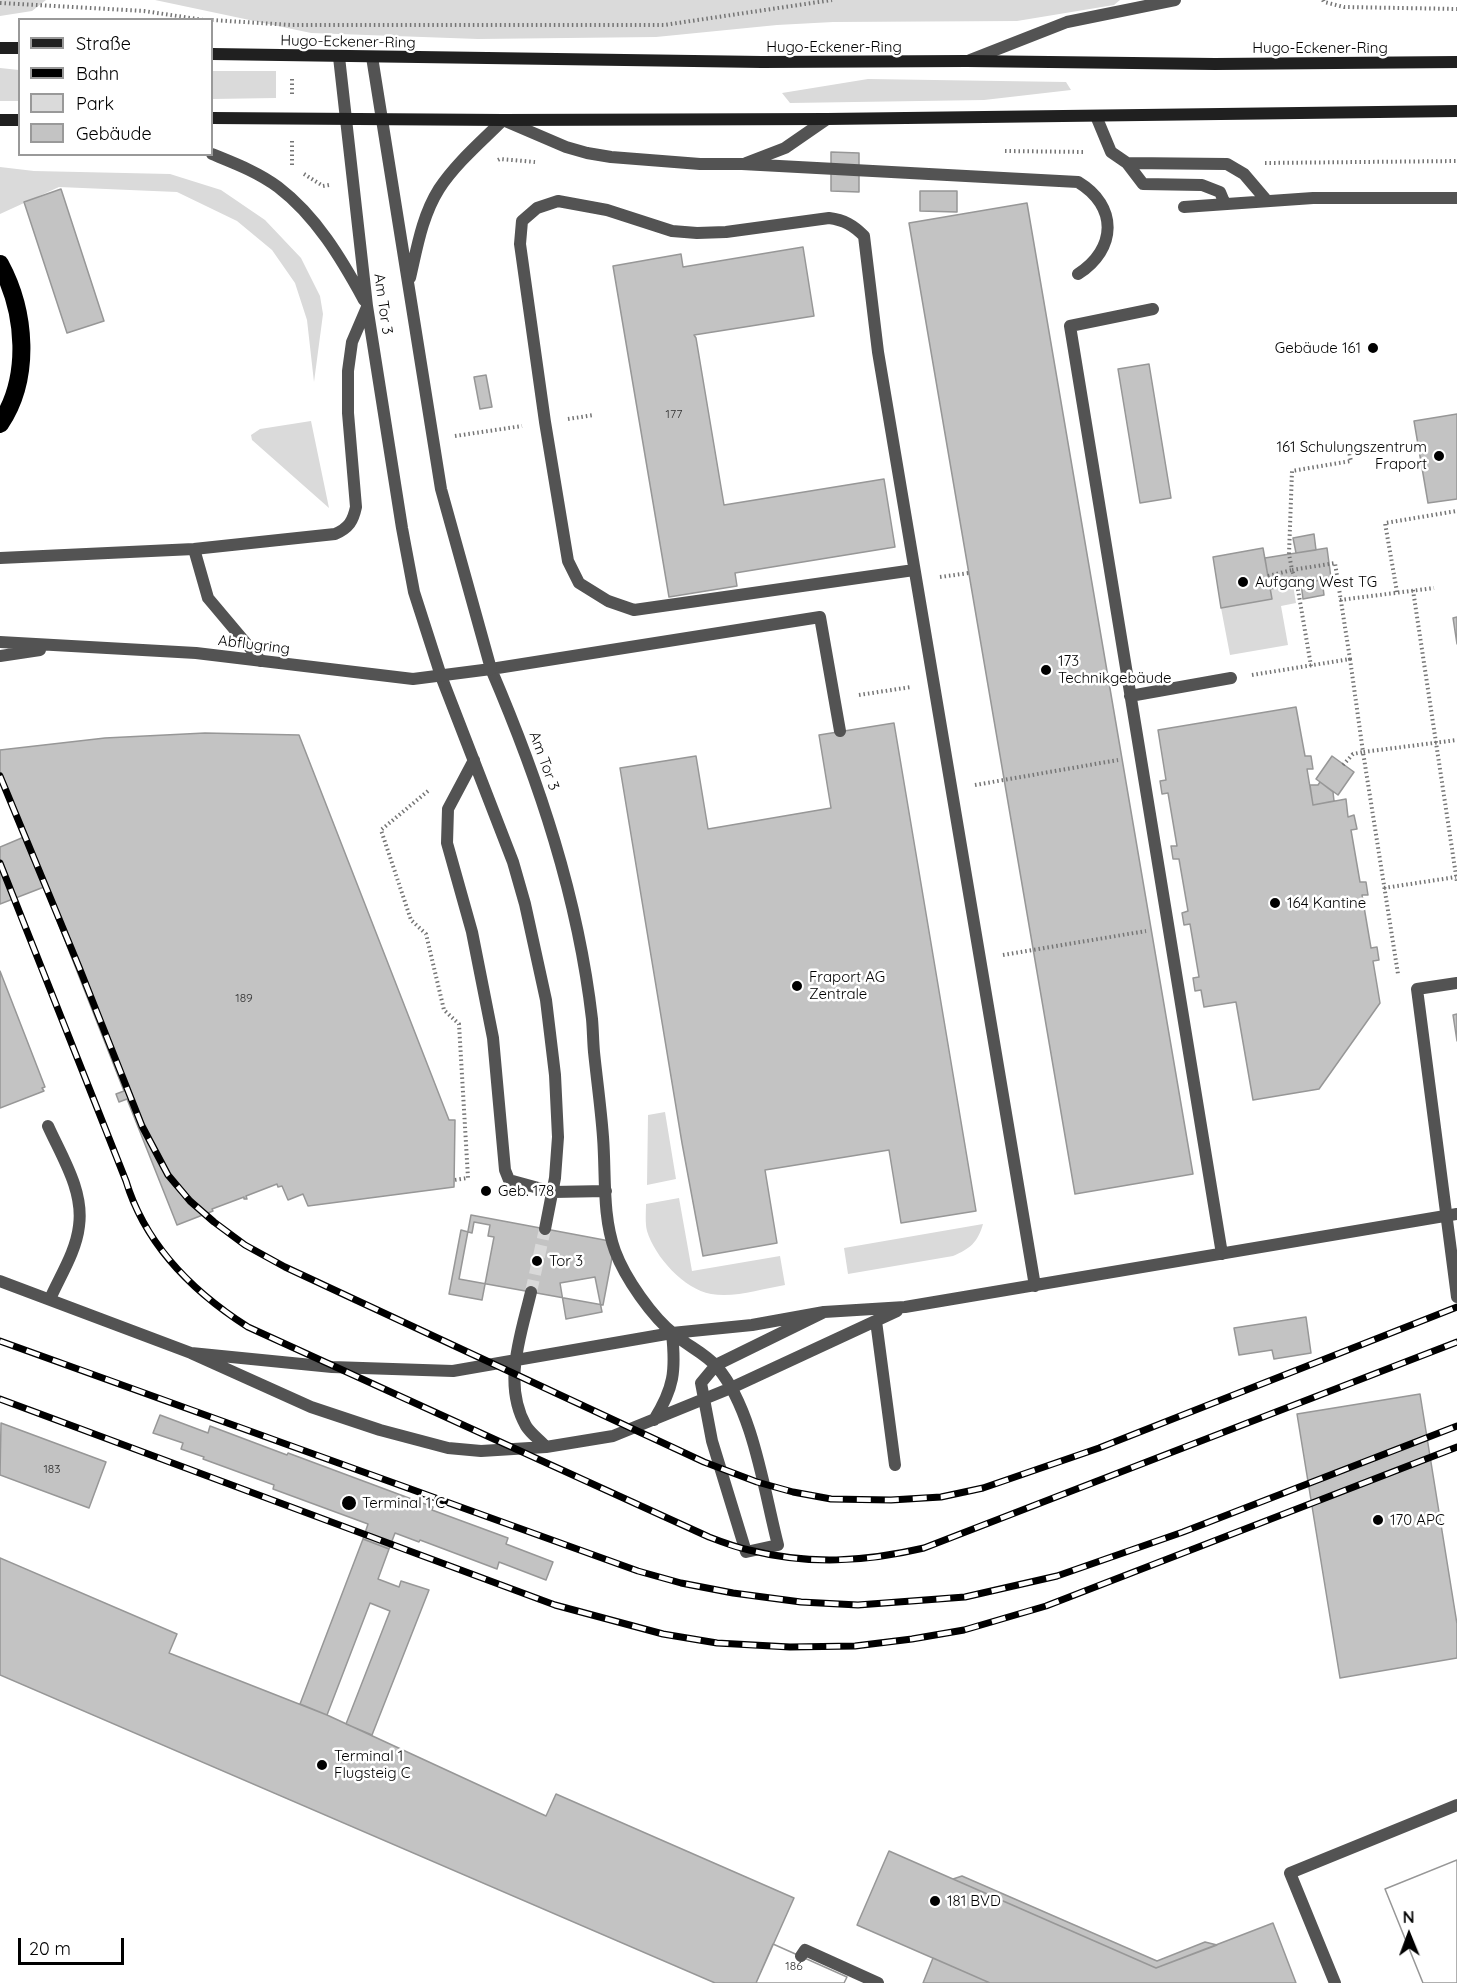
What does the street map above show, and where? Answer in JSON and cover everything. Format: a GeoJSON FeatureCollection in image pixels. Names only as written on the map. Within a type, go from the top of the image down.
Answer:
{"type":"FeatureCollection","features":[{"type":"Feature","properties":{"kind":"highway"},"geometry":{"type":"LineString","coordinates":[[0,264],[9,280],[21,330],[19,370],[15,392],[9,411],[0,424]]}},
{"type":"Feature","properties":{"kind":"street"},"geometry":{"type":"LineString","coordinates":[[966,61],[1067,22],[1175,0]]}},
{"type":"Feature","properties":{"kind":"street"},"geometry":{"type":"LineString","coordinates":[[0,48],[18,48]]}},
{"type":"Feature","properties":{"kind":"street","name":"Hugo-Eckener-Ring"},"geometry":{"type":"LineString","coordinates":[[213,54],[762,62],[966,61],[1215,64],[1457,62]]}},
{"type":"Feature","properties":{"kind":"street","name":"Am Tor 3"},"geometry":{"type":"LineString","coordinates":[[339,57],[367,306],[414,592],[441,676],[498,821],[525,904],[549,1018],[558,1114],[553,1192]]}},
{"type":"Feature","properties":{"kind":"street"},"geometry":{"type":"LineString","coordinates":[[372,57],[409,285]]}},
{"type":"Feature","properties":{"kind":"street"},"geometry":{"type":"LineString","coordinates":[[213,118],[503,120],[1457,111]]}},
{"type":"Feature","properties":{"kind":"street"},"geometry":{"type":"LineString","coordinates":[[1096,116],[1111,152],[1127,163],[1143,184],[1202,185],[1220,192],[1225,204]]}},
{"type":"Feature","properties":{"kind":"street"},"geometry":{"type":"LineString","coordinates":[[742,165],[785,148],[827,118]]}},
{"type":"Feature","properties":{"kind":"street"},"geometry":{"type":"LineString","coordinates":[[0,120],[18,120]]}},
{"type":"Feature","properties":{"kind":"street"},"geometry":{"type":"LineString","coordinates":[[503,120],[567,147],[611,157],[700,164],[1078,182],[1093,191],[1108,221],[1107,236],[1096,260],[1078,274]]}},
{"type":"Feature","properties":{"kind":"street"},"geometry":{"type":"LineString","coordinates":[[409,285],[422,226],[438,191],[468,154],[503,120]]}},
{"type":"Feature","properties":{"kind":"street"},"geometry":{"type":"LineString","coordinates":[[0,558],[195,549],[335,534],[346,529],[353,519],[356,507],[348,413],[348,370],[352,342],[367,306],[345,264],[307,215],[278,187],[241,165],[213,154]]}},
{"type":"Feature","properties":{"kind":"street"},"geometry":{"type":"LineString","coordinates":[[1127,163],[1227,164],[1244,174],[1267,201]]}},
{"type":"Feature","properties":{"kind":"street"},"geometry":{"type":"LineString","coordinates":[[1184,207],[1313,198],[1457,198]]}},
{"type":"Feature","properties":{"kind":"street"},"geometry":{"type":"LineString","coordinates":[[914,570],[634,610],[608,601],[579,583],[568,561],[549,445],[520,244],[522,221],[537,208],[558,201],[607,210],[680,232],[726,232],[829,218],[842,220],[864,236],[878,352],[1035,1286]]}},
{"type":"Feature","properties":{"kind":"street","name":"Am Tor 3"},"geometry":{"type":"LineString","coordinates":[[409,285],[441,489],[491,669],[515,725],[552,829],[576,922],[592,1021],[609,1230],[616,1253],[639,1296],[672,1334],[716,1365]]}},
{"type":"Feature","properties":{"kind":"street"},"geometry":{"type":"LineString","coordinates":[[1152,309],[1070,326],[1222,1254]]}},
{"type":"Feature","properties":{"kind":"street"},"geometry":{"type":"LineString","coordinates":[[195,549],[208,598],[261,661]]}},
{"type":"Feature","properties":{"kind":"street"},"geometry":{"type":"LineString","coordinates":[[441,676],[820,617],[840,731]]}},
{"type":"Feature","properties":{"kind":"street","name":"Abflugring"},"geometry":{"type":"LineString","coordinates":[[0,642],[196,653],[413,680],[441,676]]}},
{"type":"Feature","properties":{"kind":"street","name":"Abflugring"},"geometry":{"type":"LineString","coordinates":[[0,656],[63,647]]}},
{"type":"Feature","properties":{"kind":"street"},"geometry":{"type":"LineString","coordinates":[[1130,696],[1231,678]]}},
{"type":"Feature","properties":{"kind":"street"},"geometry":{"type":"LineString","coordinates":[[474,760],[448,809],[447,843],[472,932],[493,1038],[505,1170],[509,1180],[553,1192],[606,1191]]}},
{"type":"Feature","properties":{"kind":"street"},"geometry":{"type":"LineString","coordinates":[[1457,983],[1417,989],[1452,1215],[1457,1297]]}},
{"type":"Feature","properties":{"kind":"street"},"geometry":{"type":"LineString","coordinates":[[48,1126],[75,1186],[79,1208],[79,1227],[73,1249],[50,1299]]}},
{"type":"Feature","properties":{"kind":"street"},"geometry":{"type":"LineString","coordinates":[[544,1229],[553,1192]]}},
{"type":"Feature","properties":{"kind":"street"},"geometry":{"type":"LineString","coordinates":[[191,1353],[332,1367],[453,1371],[672,1334],[752,1325],[824,1312],[905,1308],[1452,1215]]}},
{"type":"Feature","properties":{"kind":"street"},"geometry":{"type":"LineString","coordinates":[[0,1281],[191,1353],[311,1407],[381,1430],[448,1448],[481,1451],[546,1447],[613,1437],[704,1400],[905,1308]]}},
{"type":"Feature","properties":{"kind":"street"},"geometry":{"type":"LineString","coordinates":[[531,1292],[514,1379],[517,1403],[527,1427],[546,1447]]}},
{"type":"Feature","properties":{"kind":"street"},"geometry":{"type":"LineString","coordinates":[[716,1365],[731,1388],[748,1424],[778,1545],[746,1552],[712,1441],[701,1383],[716,1365],[824,1312]]}},
{"type":"Feature","properties":{"kind":"street"},"geometry":{"type":"LineString","coordinates":[[876,1321],[895,1465]]}},
{"type":"Feature","properties":{"kind":"street"},"geometry":{"type":"LineString","coordinates":[[654,1420],[668,1398],[672,1380],[675,1360],[672,1334]]}},
{"type":"Feature","properties":{"kind":"street"},"geometry":{"type":"LineString","coordinates":[[1335,1983],[1290,1873],[1457,1806]]}},
{"type":"Feature","properties":{"kind":"street"},"geometry":{"type":"LineString","coordinates":[[801,1956],[805,1950],[878,1983]]}},
{"type":"Feature","properties":{"kind":"path"},"geometry":{"type":"LineString","coordinates":[[213,20],[291,25],[634,26],[723,18],[832,0]]}},
{"type":"Feature","properties":{"kind":"path"},"geometry":{"type":"LineString","coordinates":[[1323,0],[1344,7],[1457,9]]}},
{"type":"Feature","properties":{"kind":"path"},"geometry":{"type":"LineString","coordinates":[[0,3],[144,11],[191,18]]}},
{"type":"Feature","properties":{"kind":"path"},"geometry":{"type":"LineString","coordinates":[[292,75],[292,99]]}},
{"type":"Feature","properties":{"kind":"path"},"geometry":{"type":"LineString","coordinates":[[289,172],[292,167],[292,137]]}},
{"type":"Feature","properties":{"kind":"path"},"geometry":{"type":"LineString","coordinates":[[292,167],[323,186],[336,185]]}},
{"type":"Feature","properties":{"kind":"path"},"geometry":{"type":"LineString","coordinates":[[479,432],[497,430]]}},
{"type":"Feature","properties":{"kind":"path"},"geometry":{"type":"LineString","coordinates":[[1311,666],[1297,584],[1289,555],[1292,471],[1351,461],[1349,452]]}},
{"type":"Feature","properties":{"kind":"path"},"geometry":{"type":"LineString","coordinates":[[1397,592],[1384,523],[1457,511]]}},
{"type":"Feature","properties":{"kind":"path"},"geometry":{"type":"LineString","coordinates":[[1268,576],[1335,563],[1398,977]]}},
{"type":"Feature","properties":{"kind":"path"},"geometry":{"type":"LineString","coordinates":[[1340,600],[1434,588]]}},
{"type":"Feature","properties":{"kind":"path"},"geometry":{"type":"LineString","coordinates":[[1413,590],[1457,882]]}},
{"type":"Feature","properties":{"kind":"path"},"geometry":{"type":"LineString","coordinates":[[1231,678],[1350,659]]}},
{"type":"Feature","properties":{"kind":"path"},"geometry":{"type":"LineString","coordinates":[[835,699],[911,687]]}},
{"type":"Feature","properties":{"kind":"path"},"geometry":{"type":"LineString","coordinates":[[1343,765],[1353,754],[1457,740]]}},
{"type":"Feature","properties":{"kind":"path"},"geometry":{"type":"LineString","coordinates":[[951,790],[1140,756]]}},
{"type":"Feature","properties":{"kind":"path"},"geometry":{"type":"LineString","coordinates":[[434,786],[381,830],[411,920],[426,933],[444,1010],[459,1024],[468,1178],[454,1180]]}},
{"type":"Feature","properties":{"kind":"path"},"geometry":{"type":"LineString","coordinates":[[1384,888],[1456,877]]}},
{"type":"Feature","properties":{"kind":"path"},"geometry":{"type":"LineString","coordinates":[[980,959],[1168,928]]}},
{"type":"Feature","properties":{"kind":"green space"},"geometry":{"type":"Polygon","coordinates":[[[0,0],[46,0],[32,11],[0,16],[0,0]]]}},
{"type":"Feature","properties":{"kind":"green space"},"geometry":{"type":"Polygon","coordinates":[[[155,0],[1120,0],[1114,5],[1017,21],[833,22],[656,37],[478,39],[311,33],[155,0]]]}},
{"type":"Feature","properties":{"kind":"green space"},"geometry":{"type":"Polygon","coordinates":[[[0,68],[18,70],[18,101],[0,101],[0,68]]]}},
{"type":"Feature","properties":{"kind":"green space"},"geometry":{"type":"Polygon","coordinates":[[[213,71],[276,71],[276,98],[213,99],[213,71]]]}},
{"type":"Feature","properties":{"kind":"green space"},"geometry":{"type":"Polygon","coordinates":[[[868,79],[1066,82],[1071,90],[984,100],[790,103],[782,93],[868,79]]]}},
{"type":"Feature","properties":{"kind":"green space"},"geometry":{"type":"Polygon","coordinates":[[[0,167],[34,171],[170,174],[221,190],[265,220],[301,258],[320,296],[323,314],[314,382],[307,320],[295,283],[272,250],[237,221],[177,192],[59,187],[0,214],[0,167]]]}},
{"type":"Feature","properties":{"kind":"green space"},"geometry":{"type":"Polygon","coordinates":[[[311,421],[329,508],[252,440],[251,435],[260,429],[311,421]]]}},
{"type":"Feature","properties":{"kind":"green space"},"geometry":{"type":"Polygon","coordinates":[[[1293,585],[1296,603],[1281,606],[1288,645],[1230,655],[1221,608],[1271,599],[1270,589],[1293,585]]]}},
{"type":"Feature","properties":{"kind":"green space"},"geometry":{"type":"Polygon","coordinates":[[[665,1112],[676,1179],[647,1185],[648,1115],[665,1112]]]}},
{"type":"Feature","properties":{"kind":"green space"},"geometry":{"type":"Polygon","coordinates":[[[679,1198],[692,1271],[780,1256],[785,1285],[739,1294],[720,1295],[701,1291],[681,1279],[657,1251],[647,1231],[646,1221],[646,1204],[679,1198]]]}},
{"type":"Feature","properties":{"kind":"green space"},"geometry":{"type":"Polygon","coordinates":[[[983,1224],[979,1236],[972,1244],[953,1256],[848,1274],[844,1248],[983,1224]]]}},
{"type":"Feature","properties":{"kind":"building"},"geometry":{"type":"Polygon","coordinates":[[[831,152],[859,153],[859,192],[831,191],[831,152]]]}},
{"type":"Feature","properties":{"kind":"building"},"geometry":{"type":"Polygon","coordinates":[[[61,189],[104,321],[67,333],[24,202],[61,189]]]}},
{"type":"Feature","properties":{"kind":"building"},"geometry":{"type":"Polygon","coordinates":[[[920,191],[957,191],[957,212],[920,211],[920,191]]]}},
{"type":"Feature","properties":{"kind":"building","name":"173 Technikgebäude"},"geometry":{"type":"Polygon","coordinates":[[[1027,203],[1193,1174],[1075,1194],[909,223],[1027,203]]]}},
{"type":"Feature","properties":{"kind":"building"},"geometry":{"type":"Polygon","coordinates":[[[803,247],[814,316],[694,335],[724,505],[884,479],[895,547],[735,573],[737,586],[669,597],[613,266],[681,254],[683,267],[803,247]]]}},
{"type":"Feature","properties":{"kind":"building"},"geometry":{"type":"Polygon","coordinates":[[[1149,364],[1171,498],[1140,503],[1118,369],[1149,364]]]}},
{"type":"Feature","properties":{"kind":"building"},"geometry":{"type":"Polygon","coordinates":[[[486,375],[492,407],[480,409],[474,377],[486,375]]]}},
{"type":"Feature","properties":{"kind":"building","name":"161 Schulungszentrum Fraport"},"geometry":{"type":"Polygon","coordinates":[[[1457,414],[1457,499],[1428,503],[1414,421],[1457,414]]]}},
{"type":"Feature","properties":{"kind":"building"},"geometry":{"type":"Polygon","coordinates":[[[1314,534],[1316,550],[1296,553],[1293,538],[1314,534]]]}},
{"type":"Feature","properties":{"kind":"building","name":"Aufgang West TG"},"geometry":{"type":"Polygon","coordinates":[[[1263,548],[1272,599],[1221,608],[1213,557],[1263,548]]]}},
{"type":"Feature","properties":{"kind":"building"},"geometry":{"type":"Polygon","coordinates":[[[1327,548],[1331,578],[1270,589],[1265,558],[1327,548]]]}},
{"type":"Feature","properties":{"kind":"building"},"geometry":{"type":"Polygon","coordinates":[[[1322,580],[1324,595],[1303,599],[1301,583],[1322,580]]]}},
{"type":"Feature","properties":{"kind":"building"},"geometry":{"type":"Polygon","coordinates":[[[1457,617],[1457,644],[1453,618],[1457,617]]]}},
{"type":"Feature","properties":{"kind":"building","name":"164 Kantine"},"geometry":{"type":"Polygon","coordinates":[[[1296,707],[1305,756],[1311,756],[1313,769],[1307,769],[1313,805],[1346,799],[1348,817],[1354,815],[1357,829],[1351,830],[1360,882],[1366,882],[1368,895],[1362,895],[1371,948],[1377,947],[1379,960],[1373,961],[1380,1003],[1319,1089],[1253,1100],[1236,1002],[1204,1007],[1201,990],[1195,991],[1193,978],[1199,977],[1190,924],[1184,925],[1182,913],[1188,911],[1179,859],[1173,859],[1171,846],[1177,846],[1168,793],[1162,794],[1160,781],[1166,780],[1158,730],[1296,707]]]}},
{"type":"Feature","properties":{"kind":"building","name":"Fraport AG Zentrale"},"geometry":{"type":"Polygon","coordinates":[[[894,723],[976,1211],[901,1223],[889,1150],[765,1170],[777,1243],[703,1256],[620,768],[696,756],[708,829],[831,808],[819,735],[894,723]]]}},
{"type":"Feature","properties":{"kind":"building"},"geometry":{"type":"Polygon","coordinates":[[[205,733],[299,735],[449,1120],[455,1120],[454,1187],[308,1206],[303,1194],[288,1200],[282,1186],[278,1187],[277,1184],[246,1196],[247,1199],[244,1197],[177,1225],[127,1099],[119,1102],[116,1094],[124,1091],[44,887],[0,904],[0,847],[24,837],[0,775],[0,750],[105,738],[205,733]]]}},
{"type":"Feature","properties":{"kind":"building"},"geometry":{"type":"Polygon","coordinates":[[[1332,756],[1354,772],[1338,795],[1316,779],[1332,756]]]}},
{"type":"Feature","properties":{"kind":"building"},"geometry":{"type":"Polygon","coordinates":[[[1320,782],[1333,792],[1334,801],[1313,805],[1310,785],[1318,785],[1320,782]]]}},
{"type":"Feature","properties":{"kind":"building"},"geometry":{"type":"Polygon","coordinates":[[[0,971],[45,1087],[42,1088],[44,1091],[0,1108],[0,971]]]}},
{"type":"Feature","properties":{"kind":"building"},"geometry":{"type":"Polygon","coordinates":[[[1457,1014],[1457,1041],[1453,1015],[1457,1014]]]}},
{"type":"Feature","properties":{"kind":"building","name":"Tor 3"},"geometry":{"type":"Polygon","coordinates":[[[471,1215],[615,1242],[603,1305],[459,1279],[471,1215]]]}},
{"type":"Feature","properties":{"kind":"building"},"geometry":{"type":"Polygon","coordinates":[[[474,1222],[490,1225],[488,1236],[494,1237],[482,1300],[449,1294],[461,1230],[472,1233],[474,1222]]]}},
{"type":"Feature","properties":{"kind":"building"},"geometry":{"type":"Polygon","coordinates":[[[595,1277],[602,1312],[566,1319],[560,1283],[595,1277]]]}},
{"type":"Feature","properties":{"kind":"building"},"geometry":{"type":"Polygon","coordinates":[[[1306,1317],[1311,1353],[1274,1359],[1272,1350],[1239,1355],[1234,1328],[1306,1317]]]}},
{"type":"Feature","properties":{"kind":"building","name":"170 APC"},"geometry":{"type":"Polygon","coordinates":[[[1420,1394],[1457,1624],[1457,1658],[1340,1678],[1297,1414],[1420,1394]]]}},
{"type":"Feature","properties":{"kind":"building"},"geometry":{"type":"Polygon","coordinates":[[[160,1415],[208,1433],[210,1426],[287,1455],[288,1453],[433,1507],[432,1510],[508,1538],[506,1544],[553,1562],[546,1580],[499,1562],[497,1569],[395,1533],[389,1549],[363,1539],[368,1524],[273,1489],[274,1485],[203,1459],[204,1457],[181,1449],[183,1443],[153,1433],[160,1415]]]}},
{"type":"Feature","properties":{"kind":"building"},"geometry":{"type":"Polygon","coordinates":[[[1,1423],[106,1462],[89,1508],[0,1475],[1,1423]]]}},
{"type":"Feature","properties":{"kind":"building"},"geometry":{"type":"Polygon","coordinates":[[[363,1539],[389,1549],[378,1579],[399,1587],[401,1581],[429,1590],[372,1735],[346,1724],[390,1611],[370,1603],[327,1715],[300,1704],[363,1539]]]}},
{"type":"Feature","properties":{"kind":"building","name":"Terminal 1 Flugsteig C"},"geometry":{"type":"Polygon","coordinates":[[[0,1558],[177,1634],[169,1653],[327,1715],[546,1816],[556,1794],[794,1898],[756,1983],[715,1983],[0,1675],[0,1558]]]}},
{"type":"Feature","properties":{"kind":"building","name":"181 BVD"},"geometry":{"type":"Polygon","coordinates":[[[889,1851],[1156,1968],[1273,1923],[1296,1983],[990,1983],[857,1925],[889,1851]]]}},
{"type":"Feature","properties":{"kind":"building"},"geometry":{"type":"Polygon","coordinates":[[[1457,1860],[1457,1983],[1423,1983],[1385,1889],[1457,1860]]]}},
{"type":"Feature","properties":{"kind":"building"},"geometry":{"type":"Polygon","coordinates":[[[1457,1860],[1457,1983],[1423,1983],[1385,1889],[1457,1860]]]}},
{"type":"Feature","properties":{"kind":"building"},"geometry":{"type":"Polygon","coordinates":[[[962,1876],[1157,1961],[1205,1942],[1217,1945],[1156,1968],[953,1879],[962,1876]]]}},
{"type":"Feature","properties":{"kind":"building"},"geometry":{"type":"Polygon","coordinates":[[[773,1944],[847,1977],[844,1983],[756,1983],[773,1944]]]}},
{"type":"Feature","properties":{"kind":"building"},"geometry":{"type":"Polygon","coordinates":[[[773,1944],[847,1977],[844,1983],[756,1983],[773,1944]]]}},
{"type":"Feature","properties":{"kind":"building"},"geometry":{"type":"Polygon","coordinates":[[[933,1958],[990,1983],[923,1983],[933,1958]]]}},
{"type":"Feature","properties":{"kind":"tunnel"},"geometry":{"type":"LineString","coordinates":[[531,1292],[545,1229]]}},
{"type":"Feature","properties":{"kind":"railway"},"geometry":{"type":"LineString","coordinates":[[0,776],[142,1126],[168,1175],[190,1201],[245,1245],[285,1267],[704,1462],[757,1482],[831,1499],[891,1500],[941,1497],[983,1488],[1099,1448],[1457,1307]]}},
{"type":"Feature","properties":{"kind":"railway"},"geometry":{"type":"LineString","coordinates":[[0,863],[134,1204],[158,1246],[190,1282],[248,1327],[709,1537],[744,1549],[793,1558],[837,1560],[902,1553],[924,1548],[1457,1342]]}},
{"type":"Feature","properties":{"kind":"railway"},"geometry":{"type":"LineString","coordinates":[[0,1341],[638,1571],[681,1583],[733,1593],[801,1602],[858,1605],[965,1597],[1057,1576],[1183,1532],[1457,1426]]}},
{"type":"Feature","properties":{"kind":"railway"},"geometry":{"type":"LineString","coordinates":[[0,1399],[555,1605],[663,1634],[717,1643],[790,1647],[855,1646],[912,1639],[964,1630],[1046,1606],[1457,1447]]}},
{"type":"Feature","properties":{"kind":"place","name":"Gebäude 161"},"geometry":{"type":"Point","coordinates":[1373,348]}},
{"type":"Feature","properties":{"kind":"place","name":"161 Schulungszentrum Fraport"},"geometry":{"type":"Point","coordinates":[1439,456]}},
{"type":"Feature","properties":{"kind":"place","name":"Aufgang West TG"},"geometry":{"type":"Point","coordinates":[1243,582]}},
{"type":"Feature","properties":{"kind":"place","name":"173 Technikgebäude"},"geometry":{"type":"Point","coordinates":[1046,670]}},
{"type":"Feature","properties":{"kind":"place","name":"164 Kantine"},"geometry":{"type":"Point","coordinates":[1275,903]}},
{"type":"Feature","properties":{"kind":"place","name":"Fraport AG Zentrale"},"geometry":{"type":"Point","coordinates":[797,986]}},
{"type":"Feature","properties":{"kind":"place","name":"Geb. 178"},"geometry":{"type":"Point","coordinates":[486,1191]}},
{"type":"Feature","properties":{"kind":"place","name":"Tor 3"},"geometry":{"type":"Point","coordinates":[537,1261]}},
{"type":"Feature","properties":{"kind":"place","name":"Terminal 1 C"},"geometry":{"type":"Point","coordinates":[349,1503]}},
{"type":"Feature","properties":{"kind":"place","name":"170 APC"},"geometry":{"type":"Point","coordinates":[1378,1520]}},
{"type":"Feature","properties":{"kind":"place","name":"Terminal 1 Flugsteig C"},"geometry":{"type":"Point","coordinates":[322,1765]}},
{"type":"Feature","properties":{"kind":"place","name":"181 BVD"},"geometry":{"type":"Point","coordinates":[935,1901]}}]}
